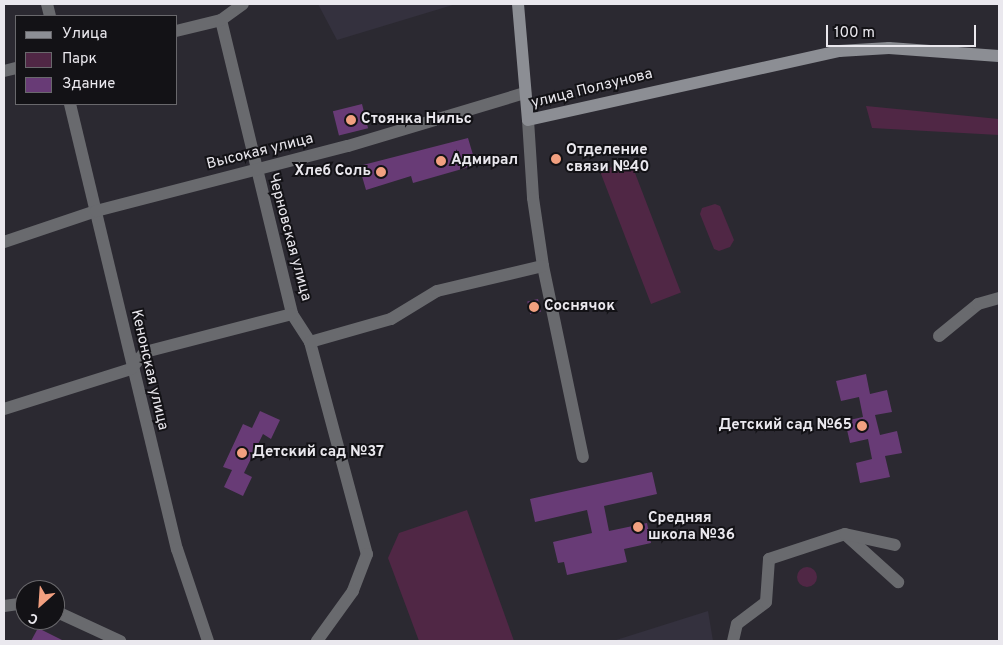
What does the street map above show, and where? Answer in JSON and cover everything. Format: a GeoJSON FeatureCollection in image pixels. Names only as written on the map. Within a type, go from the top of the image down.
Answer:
{"type":"FeatureCollection","features":[{"type":"Feature","properties":{"kind":"street"},"geometry":{"type":"LineString","coordinates":[[178,31],[221,20],[243,4]]}},
{"type":"Feature","properties":{"kind":"street"},"geometry":{"type":"LineString","coordinates":[[518,4],[524,93],[528,120]]}},
{"type":"Feature","properties":{"kind":"street","name":"Черновская улица"},"geometry":{"type":"LineString","coordinates":[[221,20],[255,170],[292,314],[310,342],[354,514],[367,554],[353,591],[317,641]]}},
{"type":"Feature","properties":{"kind":"street","name":"улица Ползунова"},"geometry":{"type":"LineString","coordinates":[[582,457],[543,266],[533,198],[528,120],[839,51],[889,48],[999,56]]}},
{"type":"Feature","properties":{"kind":"street","name":"Высокая улица"},"geometry":{"type":"LineString","coordinates":[[4,242],[96,210],[255,170],[524,93]]}},
{"type":"Feature","properties":{"kind":"street","name":"Кенонская улица"},"geometry":{"type":"LineString","coordinates":[[70,105],[96,210],[131,369],[177,549],[208,641]]}},
{"type":"Feature","properties":{"kind":"street"},"geometry":{"type":"LineString","coordinates":[[310,342],[391,319],[437,291],[543,266]]}},
{"type":"Feature","properties":{"kind":"street"},"geometry":{"type":"LineString","coordinates":[[939,336],[978,304],[999,298]]}},
{"type":"Feature","properties":{"kind":"street"},"geometry":{"type":"LineString","coordinates":[[4,409],[131,369],[145,352],[292,314]]}},
{"type":"Feature","properties":{"kind":"street"},"geometry":{"type":"LineString","coordinates":[[733,641],[737,624],[766,602],[769,559],[845,534],[895,545]]}},
{"type":"Feature","properties":{"kind":"street"},"geometry":{"type":"LineString","coordinates":[[845,534],[898,582]]}},
{"type":"Feature","properties":{"kind":"street"},"geometry":{"type":"LineString","coordinates":[[65,616],[120,641]]}},
{"type":"Feature","properties":{"kind":"shaded area"},"geometry":{"type":"Polygon","coordinates":[[[318,4],[456,4],[337,40],[318,4]]]}},
{"type":"Feature","properties":{"kind":"shaded area"},"geometry":{"type":"Polygon","coordinates":[[[708,611],[713,641],[613,641],[708,611]]]}},
{"type":"Feature","properties":{"kind":"green space"},"geometry":{"type":"Polygon","coordinates":[[[866,106],[999,119],[999,135],[872,128],[866,106]]]}},
{"type":"Feature","properties":{"kind":"green space"},"geometry":{"type":"Polygon","coordinates":[[[630,160],[681,293],[651,304],[600,171],[630,160]]]}},
{"type":"Feature","properties":{"kind":"green space"},"geometry":{"type":"Polygon","coordinates":[[[715,204],[720,206],[734,240],[730,247],[719,251],[714,249],[700,214],[702,208],[715,204]]]}},
{"type":"Feature","properties":{"kind":"green space"},"geometry":{"type":"Polygon","coordinates":[[[467,510],[514,641],[419,641],[388,558],[399,533],[467,510]]]}},
{"type":"Feature","properties":{"kind":"green space"},"geometry":{"type":"Polygon","coordinates":[[[807,567],[814,570],[817,577],[814,584],[807,587],[800,584],[797,577],[800,570],[807,567]]]}},
{"type":"Feature","properties":{"kind":"building","name":"Стоянка Нильс"},"geometry":{"type":"Polygon","coordinates":[[[362,104],[368,128],[339,136],[333,111],[362,104]]]}},
{"type":"Feature","properties":{"kind":"building","name":"Адмирал"},"geometry":{"type":"Polygon","coordinates":[[[468,138],[476,165],[413,183],[411,176],[366,190],[359,166],[468,138]]]}},
{"type":"Feature","properties":{"kind":"building","name":"Соснячок"},"geometry":{"type":"Polygon","coordinates":[[[538,299],[541,312],[530,314],[527,301],[538,299]]]}},
{"type":"Feature","properties":{"kind":"building","name":"Детский сад №65"},"geometry":{"type":"Polygon","coordinates":[[[866,374],[870,394],[887,390],[892,412],[875,415],[880,435],[897,431],[902,453],[885,456],[890,477],[860,483],[856,463],[872,459],[868,439],[850,443],[845,421],[863,417],[859,397],[841,401],[836,381],[866,374]]]}},
{"type":"Feature","properties":{"kind":"building","name":"Детский сад №37"},"geometry":{"type":"Polygon","coordinates":[[[260,411],[280,420],[271,439],[263,434],[244,473],[252,477],[243,496],[224,487],[232,470],[223,467],[243,424],[252,428],[260,411]]]}},
{"type":"Feature","properties":{"kind":"building","name":"Средняя школа №36"},"geometry":{"type":"Polygon","coordinates":[[[652,472],[657,494],[604,506],[609,531],[647,523],[651,543],[624,549],[627,562],[567,575],[564,562],[558,563],[553,542],[592,533],[587,510],[535,522],[530,499],[652,472]]]}},
{"type":"Feature","properties":{"kind":"building"},"geometry":{"type":"Polygon","coordinates":[[[37,630],[42,630],[64,641],[31,641],[37,630]]]}},
{"type":"Feature","properties":{"kind":"place","name":"Стоянка Нильс"},"geometry":{"type":"Point","coordinates":[351,120]}},
{"type":"Feature","properties":{"kind":"place","name":"Отделение связи №40"},"geometry":{"type":"Point","coordinates":[556,159]}},
{"type":"Feature","properties":{"kind":"place","name":"Адмирал"},"geometry":{"type":"Point","coordinates":[441,161]}},
{"type":"Feature","properties":{"kind":"place","name":"Хлеб Соль"},"geometry":{"type":"Point","coordinates":[381,172]}},
{"type":"Feature","properties":{"kind":"place","name":"Соснячок"},"geometry":{"type":"Point","coordinates":[534,307]}},
{"type":"Feature","properties":{"kind":"place","name":"Детский сад №65"},"geometry":{"type":"Point","coordinates":[862,426]}},
{"type":"Feature","properties":{"kind":"place","name":"Детский сад №37"},"geometry":{"type":"Point","coordinates":[242,453]}},
{"type":"Feature","properties":{"kind":"place","name":"Средняя школа №36"},"geometry":{"type":"Point","coordinates":[638,527]}}]}
